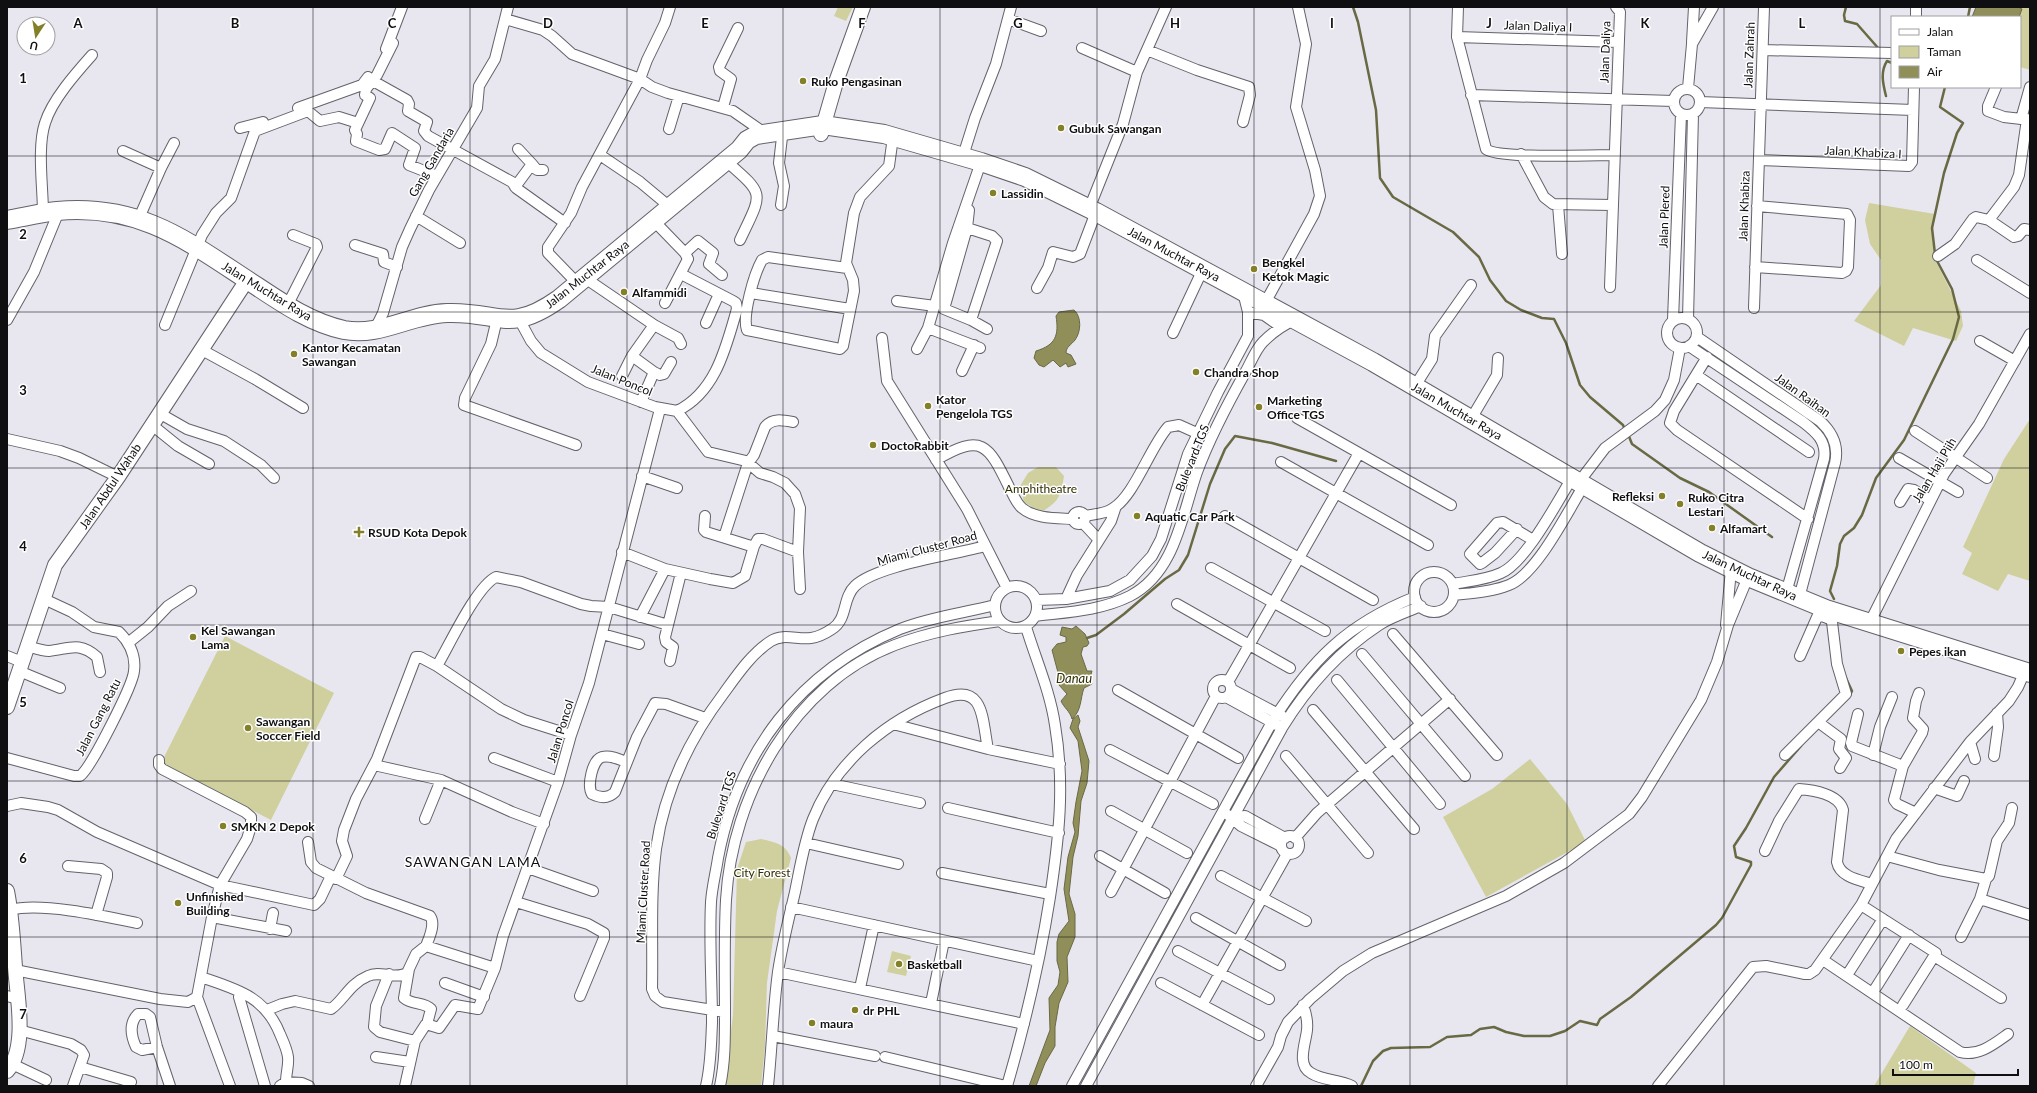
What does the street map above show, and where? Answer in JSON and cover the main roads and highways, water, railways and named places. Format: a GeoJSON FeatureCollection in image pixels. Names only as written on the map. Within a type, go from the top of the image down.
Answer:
{"type":"FeatureCollection","features":[{"type":"Feature","properties":{"kind":"highway","name":"Jalan Muchtar Raya"},"geometry":{"type":"LineString","coordinates":[[7,220],[51,212],[91,211],[134,217],[171,232],[197,247],[287,306],[335,328],[360,332],[374,331],[435,314],[456,313],[492,318],[519,319],[546,308],[582,281],[725,160],[740,150],[752,136],[772,137],[822,130],[891,136],[963,156],[1025,176],[1092,210],[1243,291],[1265,304],[1288,323],[1415,386],[1700,553],[1731,569],[1745,586],[1808,604],[1869,624],[1939,643],[2028,672]]}},
{"type":"Feature","properties":{"kind":"water"},"geometry":{"type":"Polygon","coordinates":[[[1976,7],[2018,7],[2022,9],[2019,16],[1972,16],[1976,7]]]}},
{"type":"Feature","properties":{"kind":"water"},"geometry":{"type":"Polygon","coordinates":[[[1074,310],[1077,313],[1080,325],[1077,337],[1066,353],[1071,355],[1076,364],[1068,367],[1066,363],[1060,367],[1053,360],[1044,367],[1039,365],[1034,358],[1036,351],[1048,346],[1055,338],[1057,329],[1056,316],[1059,312],[1074,310]]]}},
{"type":"Feature","properties":{"kind":"water","name":"Danau"},"geometry":{"type":"Polygon","coordinates":[[[1076,626],[1085,634],[1089,643],[1087,646],[1083,647],[1081,654],[1087,671],[1092,671],[1090,678],[1092,684],[1084,688],[1078,712],[1072,719],[1061,701],[1067,694],[1059,685],[1060,680],[1052,650],[1057,644],[1066,642],[1066,637],[1060,635],[1062,627],[1072,629],[1076,626]]]}},
{"type":"Feature","properties":{"kind":"water"},"geometry":{"type":"Polygon","coordinates":[[[1078,715],[1080,721],[1078,727],[1089,761],[1087,783],[1081,801],[1078,836],[1073,857],[1069,894],[1075,914],[1075,937],[1067,957],[1068,982],[1059,1003],[1055,1027],[1055,1046],[1045,1063],[1036,1086],[1029,1086],[1050,1030],[1049,998],[1058,985],[1060,972],[1057,961],[1057,942],[1059,934],[1069,921],[1064,889],[1068,857],[1075,832],[1073,823],[1082,771],[1078,741],[1070,728],[1073,719],[1078,715]]]}},
{"type":"Feature","properties":{"kind":"waterway"},"geometry":{"type":"LineString","coordinates":[[1353,7],[1358,22],[1376,110],[1380,178],[1393,197],[1453,232],[1479,257],[1490,280],[1506,301],[1521,310],[1542,318],[1554,319],[1566,343],[1580,385],[1590,397],[1623,425],[1625,430]]}},
{"type":"Feature","properties":{"kind":"waterway"},"geometry":{"type":"LineString","coordinates":[[1846,7],[1844,15],[1845,21],[1857,24],[1879,49]]}},
{"type":"Feature","properties":{"kind":"waterway"},"geometry":{"type":"LineString","coordinates":[[1968,16],[1970,7]]}},
{"type":"Feature","properties":{"kind":"waterway"},"geometry":{"type":"LineString","coordinates":[[1886,96],[1883,83],[1883,69],[1887,61],[1891,63]]}},
{"type":"Feature","properties":{"kind":"waterway"},"geometry":{"type":"LineString","coordinates":[[1935,254],[1932,228],[1944,173],[1957,133],[1963,123],[1940,107],[1945,88]]}},
{"type":"Feature","properties":{"kind":"waterway"},"geometry":{"type":"LineString","coordinates":[[1834,599],[1830,591],[1837,566],[1840,544],[1844,536],[1854,528],[1862,515],[1876,478],[1904,440],[1953,339],[1959,317],[1952,289],[1936,259]]}},
{"type":"Feature","properties":{"kind":"waterway"},"geometry":{"type":"LineString","coordinates":[[1628,434],[1632,444],[1680,478],[1709,492],[1772,537]]}},
{"type":"Feature","properties":{"kind":"waterway"},"geometry":{"type":"LineString","coordinates":[[1087,638],[1096,635],[1124,614],[1165,579],[1179,570],[1188,555],[1210,484],[1225,449],[1235,436],[1272,443],[1336,461]]}},
{"type":"Feature","properties":{"kind":"waterway"},"geometry":{"type":"LineString","coordinates":[[1845,676],[1852,691],[1850,695]]}},
{"type":"Feature","properties":{"kind":"waterway"},"geometry":{"type":"LineString","coordinates":[[1361,1086],[1373,1061],[1383,1051],[1391,1048],[1430,1047],[1447,1037],[1471,1035],[1480,1029],[1494,1027],[1506,1032],[1524,1036],[1550,1036],[1565,1031],[1580,1021],[1597,1025],[1600,1019],[1631,997],[1716,925],[1722,918],[1751,865],[1751,862],[1736,857],[1734,846],[1746,828],[1774,777],[1801,746]]}},
{"type":"Feature","properties":{"kind":"place","name":"Ruko Pengasinan"},"geometry":{"type":"Point","coordinates":[803,81]}},
{"type":"Feature","properties":{"kind":"place","name":"Gubuk Sawangan"},"geometry":{"type":"Point","coordinates":[1061,128]}},
{"type":"Feature","properties":{"kind":"place","name":"Lassidin"},"geometry":{"type":"Point","coordinates":[993,193]}},
{"type":"Feature","properties":{"kind":"place","name":"Bengkel Ketok Magic"},"geometry":{"type":"Point","coordinates":[1254,269]}},
{"type":"Feature","properties":{"kind":"place","name":"Alfammidi"},"geometry":{"type":"Point","coordinates":[624,292]}},
{"type":"Feature","properties":{"kind":"place","name":"Kantor Kecamatan Sawangan"},"geometry":{"type":"Point","coordinates":[294,354]}},
{"type":"Feature","properties":{"kind":"place","name":"Chandra Shop"},"geometry":{"type":"Point","coordinates":[1196,372]}},
{"type":"Feature","properties":{"kind":"place","name":"Kator Pengelola TGS"},"geometry":{"type":"Point","coordinates":[928,406]}},
{"type":"Feature","properties":{"kind":"place","name":"Marketing Office TGS"},"geometry":{"type":"Point","coordinates":[1259,407]}},
{"type":"Feature","properties":{"kind":"place","name":"DoctoRabbit"},"geometry":{"type":"Point","coordinates":[873,445]}},
{"type":"Feature","properties":{"kind":"place","name":"Refleksi"},"geometry":{"type":"Point","coordinates":[1662,496]}},
{"type":"Feature","properties":{"kind":"place","name":"Ruko Citra Lestari"},"geometry":{"type":"Point","coordinates":[1680,504]}},
{"type":"Feature","properties":{"kind":"place","name":"Aquatic Car Park"},"geometry":{"type":"Point","coordinates":[1137,516]}},
{"type":"Feature","properties":{"kind":"place","name":"Alfamart"},"geometry":{"type":"Point","coordinates":[1712,528]}},
{"type":"Feature","properties":{"kind":"place","name":"RSUD Kota Depok"},"geometry":{"type":"Point","coordinates":[359,532]}},
{"type":"Feature","properties":{"kind":"place","name":"Kel Sawangan Lama"},"geometry":{"type":"Point","coordinates":[193,637]}},
{"type":"Feature","properties":{"kind":"place","name":"Pepes ikan"},"geometry":{"type":"Point","coordinates":[1901,651]}},
{"type":"Feature","properties":{"kind":"place","name":"Sawangan Soccer Field"},"geometry":{"type":"Point","coordinates":[248,728]}},
{"type":"Feature","properties":{"kind":"place","name":"SMKN 2 Depok"},"geometry":{"type":"Point","coordinates":[223,826]}},
{"type":"Feature","properties":{"kind":"place","name":"Unfinished Building"},"geometry":{"type":"Point","coordinates":[178,903]}},
{"type":"Feature","properties":{"kind":"place","name":"Basketball"},"geometry":{"type":"Point","coordinates":[899,964]}},
{"type":"Feature","properties":{"kind":"place","name":"dr PHL"},"geometry":{"type":"Point","coordinates":[855,1010]}},
{"type":"Feature","properties":{"kind":"place","name":"maura"},"geometry":{"type":"Point","coordinates":[812,1023]}},
{"type":"Feature","properties":{"kind":"district","name":"SAWANGAN LAMA"},"geometry":{"type":"Point","coordinates":[473,861]}},
{"type":"Feature","properties":{"kind":"park label","name":"Amphitheatre"},"geometry":{"type":"Point","coordinates":[1041,488]}},
{"type":"Feature","properties":{"kind":"park label","name":"City Forest"},"geometry":{"type":"Point","coordinates":[762,872]}}]}
